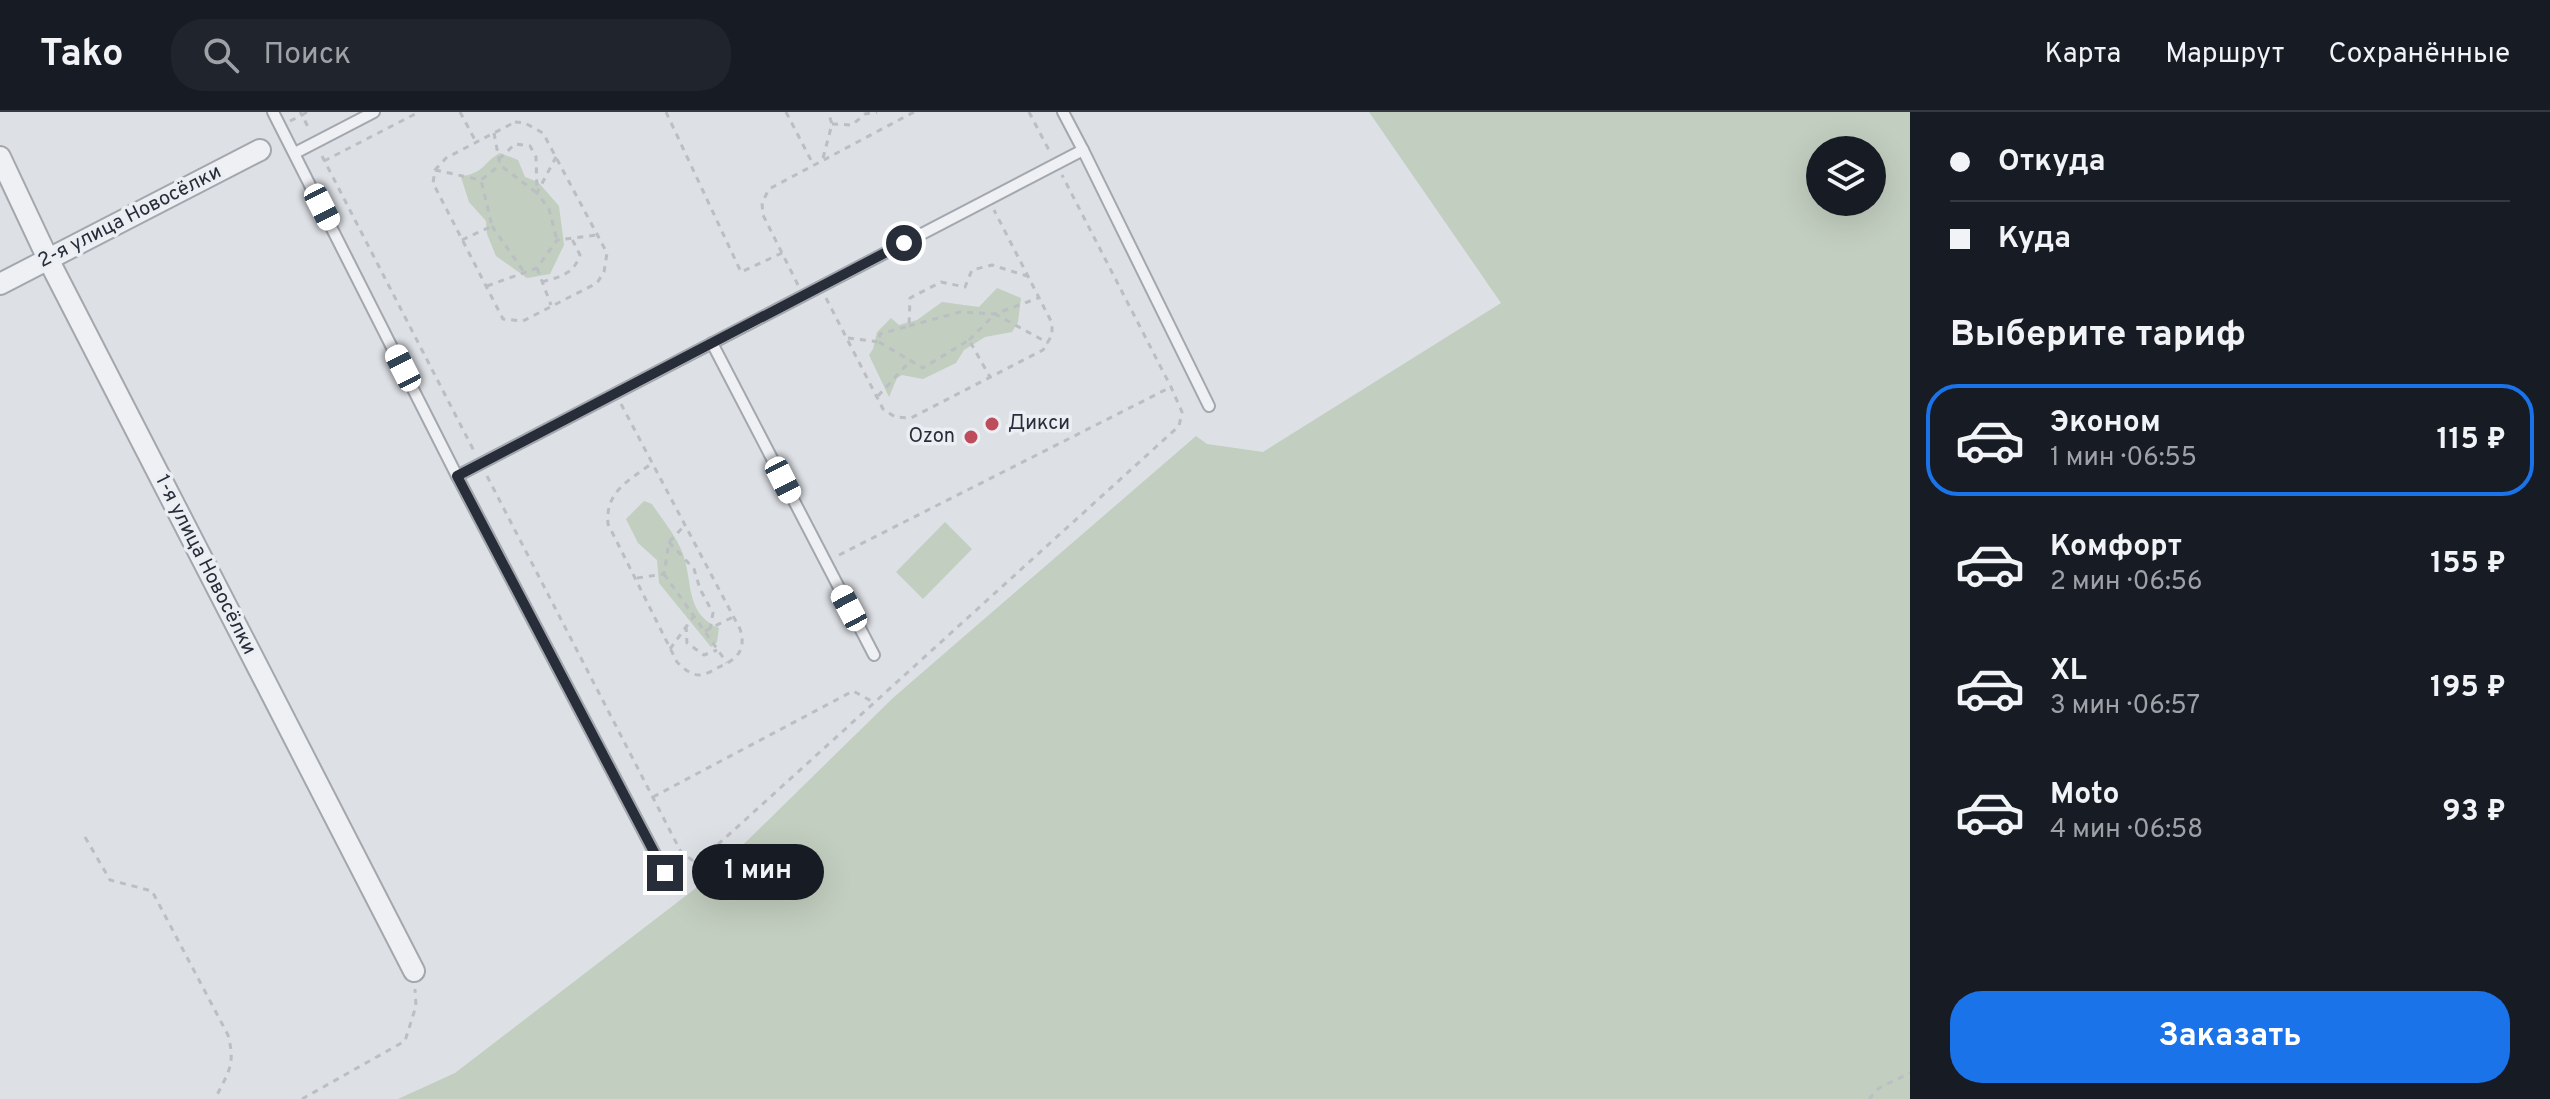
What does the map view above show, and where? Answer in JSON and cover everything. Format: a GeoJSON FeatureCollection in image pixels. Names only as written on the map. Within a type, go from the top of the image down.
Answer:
{"type":"FeatureCollection","features":[{"type":"Feature","properties":{"kind":"street","name":"2-я улица Новосёлки"},"geometry":{"type":"LineString","coordinates":[[0,284],[260,150]]}},
{"type":"Feature","properties":{"kind":"street","name":"1-я улица Новосёлки"},"geometry":{"type":"LineString","coordinates":[[0,157],[48,259],[414,971]]}},
{"type":"Feature","properties":{"kind":"lane"},"geometry":{"type":"LineString","coordinates":[[273,112],[457,476],[665,873]]}},
{"type":"Feature","properties":{"kind":"lane"},"geometry":{"type":"LineString","coordinates":[[295,153],[374,112]]}},
{"type":"Feature","properties":{"kind":"lane"},"geometry":{"type":"LineString","coordinates":[[1063,112],[1209,406]]}},
{"type":"Feature","properties":{"kind":"lane"},"geometry":{"type":"LineString","coordinates":[[457,476],[1083,150]]}},
{"type":"Feature","properties":{"kind":"lane"},"geometry":{"type":"LineString","coordinates":[[712,343],[874,655]]}},
{"type":"Feature","properties":{"kind":"path"},"geometry":{"type":"LineString","coordinates":[[307,112],[301,113],[324,161],[681,852],[692,860],[702,859],[1177,429],[1182,412],[1171,387],[1029,112]]}},
{"type":"Feature","properties":{"kind":"path"},"geometry":{"type":"LineString","coordinates":[[324,161],[419,112]]}},
{"type":"Feature","properties":{"kind":"path"},"geometry":{"type":"LineString","coordinates":[[460,112],[476,142]]}},
{"type":"Feature","properties":{"kind":"path"},"geometry":{"type":"LineString","coordinates":[[666,112],[741,272],[782,253]]}},
{"type":"Feature","properties":{"kind":"path"},"geometry":{"type":"LineString","coordinates":[[786,112],[813,164]]}},
{"type":"Feature","properties":{"kind":"path"},"geometry":{"type":"LineString","coordinates":[[823,159],[832,124],[828,112]]}},
{"type":"Feature","properties":{"kind":"path"},"geometry":{"type":"LineString","coordinates":[[832,124],[852,125],[865,114],[877,112]]}},
{"type":"Feature","properties":{"kind":"path"},"geometry":{"type":"LineString","coordinates":[[804,296],[763,215],[765,196],[774,184],[914,112]]}},
{"type":"Feature","properties":{"kind":"path"},"geometry":{"type":"LineString","coordinates":[[515,122],[535,127],[543,133],[607,253],[607,261],[597,283],[523,321],[503,319],[435,191],[435,170],[446,158],[494,133],[515,122]]}},
{"type":"Feature","properties":{"kind":"path"},"geometry":{"type":"LineString","coordinates":[[494,133],[500,165],[537,193],[549,209],[557,240]]}},
{"type":"Feature","properties":{"kind":"path"},"geometry":{"type":"LineString","coordinates":[[499,159],[515,144],[530,146],[536,157],[537,193]]}},
{"type":"Feature","properties":{"kind":"path"},"geometry":{"type":"LineString","coordinates":[[537,193],[556,157]]}},
{"type":"Feature","properties":{"kind":"path"},"geometry":{"type":"LineString","coordinates":[[481,180],[500,165]]}},
{"type":"Feature","properties":{"kind":"path"},"geometry":{"type":"LineString","coordinates":[[435,170],[481,180]]}},
{"type":"Feature","properties":{"kind":"path"},"geometry":{"type":"LineString","coordinates":[[481,180],[492,226],[524,273]]}},
{"type":"Feature","properties":{"kind":"path"},"geometry":{"type":"LineString","coordinates":[[821,287],[883,409],[903,419],[911,418],[1043,350],[1049,343],[1052,323],[988,199]]}},
{"type":"Feature","properties":{"kind":"path"},"geometry":{"type":"LineString","coordinates":[[462,240],[492,226]]}},
{"type":"Feature","properties":{"kind":"path"},"geometry":{"type":"LineString","coordinates":[[486,287],[537,268],[557,240],[598,235]]}},
{"type":"Feature","properties":{"kind":"path"},"geometry":{"type":"LineString","coordinates":[[542,282],[570,273],[576,267],[580,255],[571,238]]}},
{"type":"Feature","properties":{"kind":"path"},"geometry":{"type":"LineString","coordinates":[[909,326],[910,298],[941,282],[965,287],[972,270],[992,265],[1027,276]]}},
{"type":"Feature","properties":{"kind":"path"},"geometry":{"type":"LineString","coordinates":[[537,268],[552,306]]}},
{"type":"Feature","properties":{"kind":"path"},"geometry":{"type":"LineString","coordinates":[[879,342],[880,334],[960,312],[995,314],[1038,298]]}},
{"type":"Feature","properties":{"kind":"path"},"geometry":{"type":"LineString","coordinates":[[846,338],[879,342],[923,368],[969,340],[995,314]]}},
{"type":"Feature","properties":{"kind":"path"},"geometry":{"type":"LineString","coordinates":[[995,314],[1049,343]]}},
{"type":"Feature","properties":{"kind":"path"},"geometry":{"type":"LineString","coordinates":[[969,340],[990,377]]}},
{"type":"Feature","properties":{"kind":"path"},"geometry":{"type":"LineString","coordinates":[[877,397],[911,360]]}},
{"type":"Feature","properties":{"kind":"path"},"geometry":{"type":"LineString","coordinates":[[825,562],[1171,387]]}},
{"type":"Feature","properties":{"kind":"path"},"geometry":{"type":"LineString","coordinates":[[616,393],[734,617],[743,640],[741,651],[734,661],[701,676],[683,668],[670,649],[608,524],[607,511],[612,495],[652,463]]}},
{"type":"Feature","properties":{"kind":"path"},"geometry":{"type":"LineString","coordinates":[[685,525],[669,542],[664,574],[727,664]]}},
{"type":"Feature","properties":{"kind":"path"},"geometry":{"type":"LineString","coordinates":[[669,542],[694,569],[700,589],[713,613],[710,629]]}},
{"type":"Feature","properties":{"kind":"path"},"geometry":{"type":"LineString","coordinates":[[635,579],[664,574]]}},
{"type":"Feature","properties":{"kind":"path"},"geometry":{"type":"LineString","coordinates":[[670,649],[694,616]]}},
{"type":"Feature","properties":{"kind":"path"},"geometry":{"type":"LineString","coordinates":[[705,631],[734,617]]}},
{"type":"Feature","properties":{"kind":"path"},"geometry":{"type":"LineString","coordinates":[[686,626],[687,643],[704,655],[717,650]]}},
{"type":"Feature","properties":{"kind":"path"},"geometry":{"type":"LineString","coordinates":[[653,797],[853,691],[875,703]]}},
{"type":"Feature","properties":{"kind":"path"},"geometry":{"type":"LineString","coordinates":[[85,837],[110,880],[152,891],[228,1035],[233,1055],[231,1066],[215,1099]]}},
{"type":"Feature","properties":{"kind":"path"},"geometry":{"type":"LineString","coordinates":[[302,1099],[405,1041],[416,1006],[414,971]]}},
{"type":"Feature","properties":{"kind":"path"},"geometry":{"type":"LineString","coordinates":[[1869,1099],[1879,1088],[1910,1073]]}},
{"type":"Feature","properties":{"kind":"green space"},"geometry":{"type":"Polygon","coordinates":[[[1369,112],[1910,112],[1910,1099],[398,1099],[455,1073],[709,878],[894,697],[1196,436],[1207,444],[1263,452],[1501,303],[1369,112]]]}},
{"type":"Feature","properties":{"kind":"green space"},"geometry":{"type":"Polygon","coordinates":[[[500,153],[518,160],[525,177],[538,182],[559,206],[564,245],[550,274],[527,278],[496,256],[487,234],[486,221],[469,202],[461,177],[480,170],[500,153]]]}},
{"type":"Feature","properties":{"kind":"green space"},"geometry":{"type":"Polygon","coordinates":[[[997,288],[1021,298],[1018,322],[1012,332],[985,337],[964,350],[956,363],[923,379],[902,375],[897,378],[889,397],[869,355],[877,332],[891,318],[899,325],[917,320],[942,302],[979,307],[997,288]]]}},
{"type":"Feature","properties":{"kind":"green space"},"geometry":{"type":"Polygon","coordinates":[[[644,501],[652,504],[680,547],[699,613],[719,628],[717,642],[711,647],[659,583],[657,560],[638,543],[626,519],[644,501]]]}},
{"type":"Feature","properties":{"kind":"green space"},"geometry":{"type":"Polygon","coordinates":[[[945,522],[972,549],[923,599],[896,572],[945,522]]]}},
{"type":"Feature","properties":{"kind":"place","name":"Дикси"},"geometry":{"type":"Point","coordinates":[992,424]}},
{"type":"Feature","properties":{"kind":"place","name":"Ozon"},"geometry":{"type":"Point","coordinates":[971,437]}},
{"type":"Feature","properties":{"kind":"route"},"geometry":{"type":"LineString","coordinates":[[665,873],[457,476],[904,243]]}}]}
